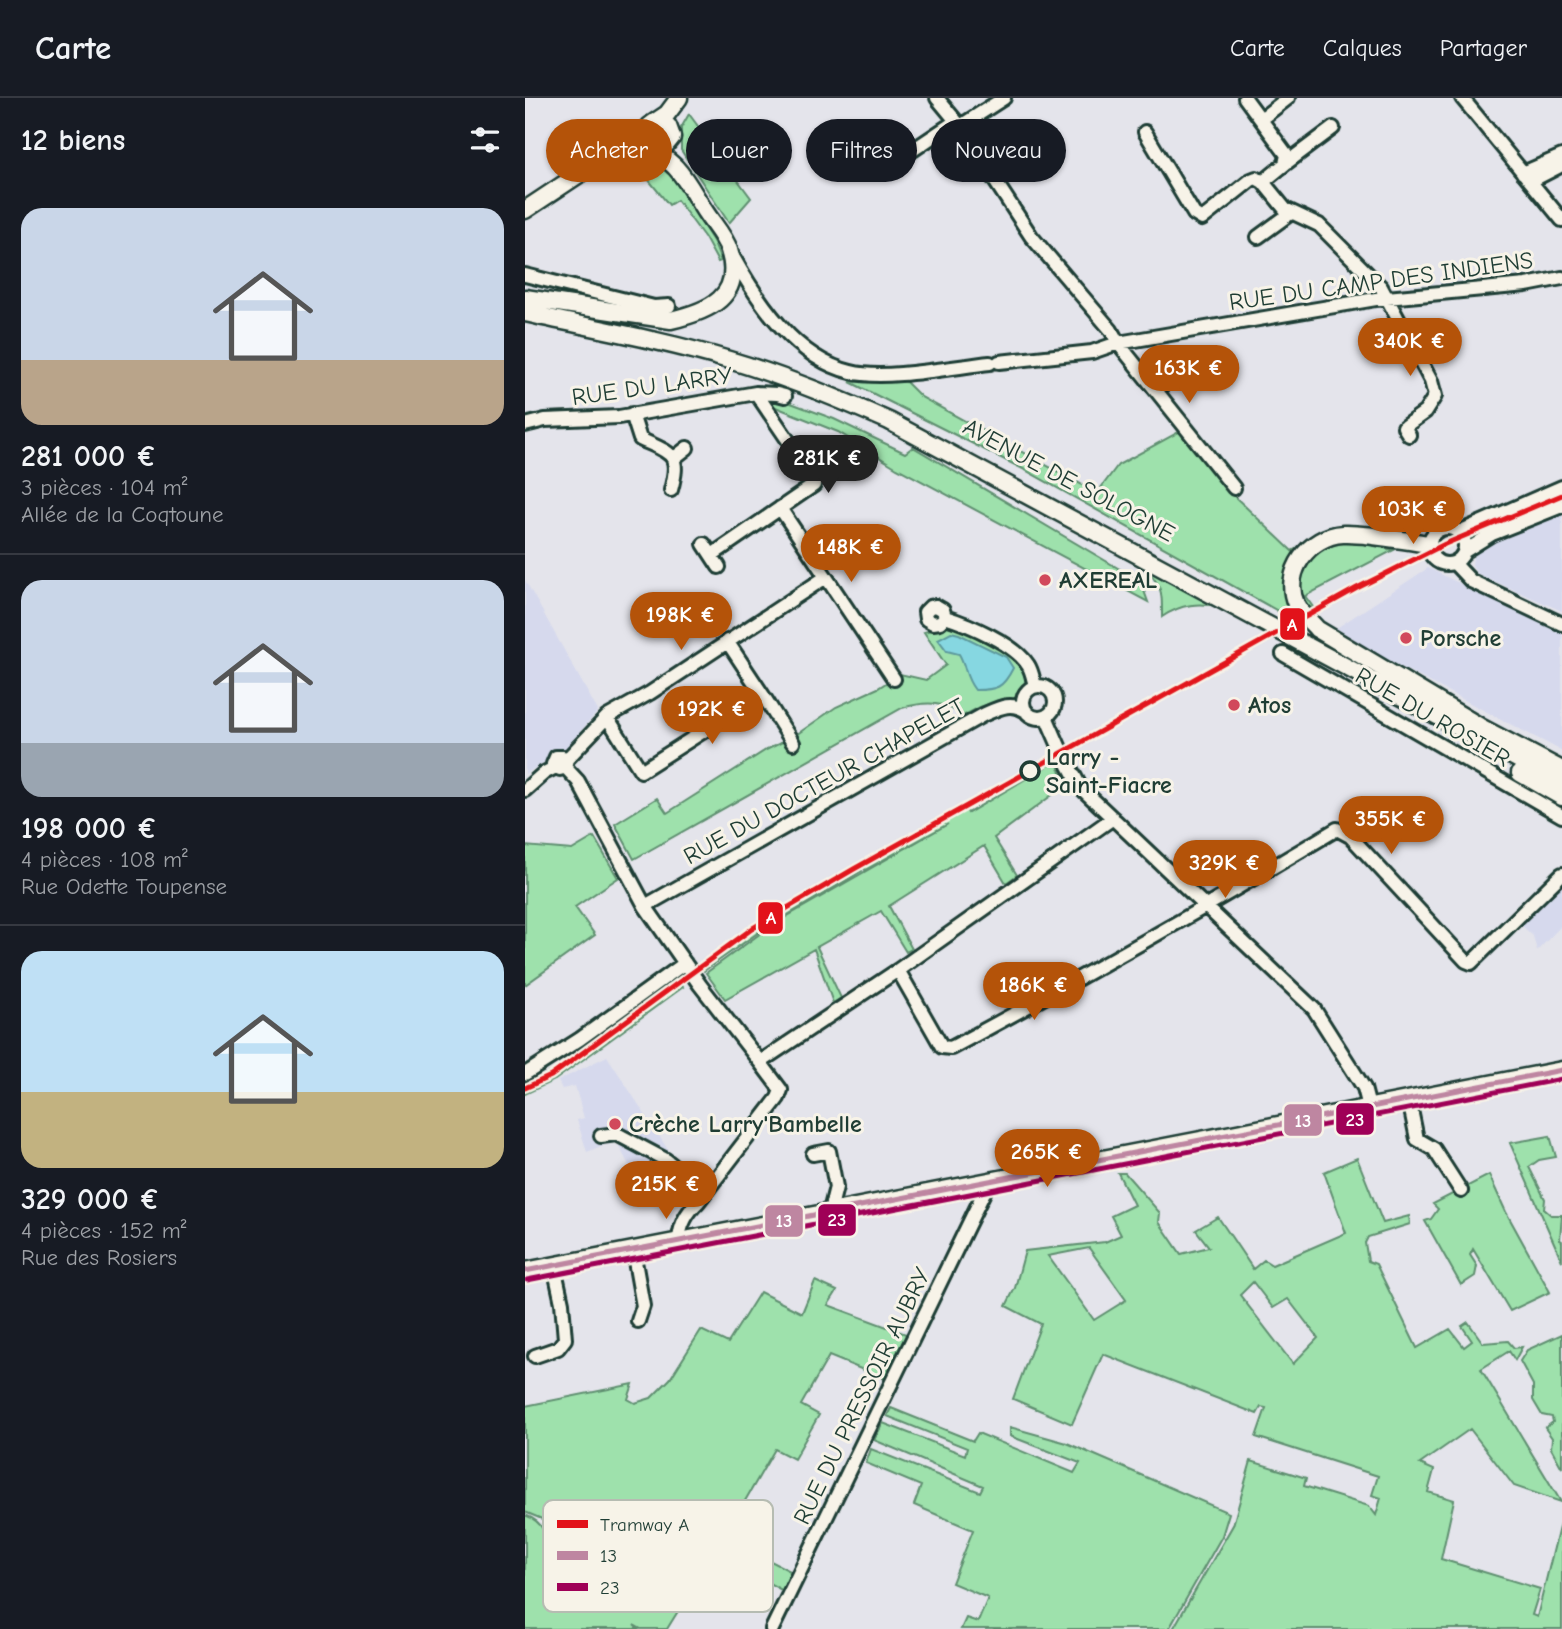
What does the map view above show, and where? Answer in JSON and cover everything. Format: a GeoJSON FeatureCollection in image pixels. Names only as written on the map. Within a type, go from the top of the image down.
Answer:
{"type":"FeatureCollection","features":[{"type":"Feature","properties":{"kind":"main road"},"geometry":{"type":"LineString","coordinates":[[660,119],[679,98]]}},
{"type":"Feature","properties":{"kind":"main road"},"geometry":{"type":"LineString","coordinates":[[672,137],[673,120],[686,98]]}},
{"type":"Feature","properties":{"kind":"main road","name":"RUE DU CAMP DES INDIENS"},"geometry":{"type":"LineString","coordinates":[[672,153],[678,169],[728,248]]}},
{"type":"Feature","properties":{"kind":"main road","name":"RUE DU CAMP DES INDIENS"},"geometry":{"type":"LineString","coordinates":[[672,163],[678,169]]}},
{"type":"Feature","properties":{"kind":"main road"},"geometry":{"type":"LineString","coordinates":[[525,210],[568,182]]}},
{"type":"Feature","properties":{"kind":"main road"},"geometry":{"type":"LineString","coordinates":[[525,300],[671,320],[694,315],[711,307],[725,295],[732,278],[728,248]]}},
{"type":"Feature","properties":{"kind":"main road","name":"AVENUE DE SOLOGNE"},"geometry":{"type":"LineString","coordinates":[[525,300],[725,348],[825,382],[889,411],[1562,769]]}},
{"type":"Feature","properties":{"kind":"main road","name":"AVENUE DE SOLOGNE"},"geometry":{"type":"LineString","coordinates":[[525,313],[658,341],[759,369],[825,393],[889,421],[1562,783]]}},
{"type":"Feature","properties":{"kind":"main road"},"geometry":{"type":"LineString","coordinates":[[1429,544],[1342,534],[1328,538],[1301,556],[1292,587],[1297,606],[1317,629],[1481,727]]}},
{"type":"Feature","properties":{"kind":"main road"},"geometry":{"type":"LineString","coordinates":[[1225,600],[1562,797]]}},
{"type":"Feature","properties":{"kind":"main road"},"geometry":{"type":"LineString","coordinates":[[525,1271],[1562,1070]]}},
{"type":"Feature","properties":{"kind":"street"},"geometry":{"type":"LineString","coordinates":[[937,98],[953,119]]}},
{"type":"Feature","properties":{"kind":"street"},"geometry":{"type":"LineString","coordinates":[[966,119],[1004,98]]}},
{"type":"Feature","properties":{"kind":"street"},"geometry":{"type":"LineString","coordinates":[[1245,98],[1283,146],[1287,155],[1285,164]]}},
{"type":"Feature","properties":{"kind":"street"},"geometry":{"type":"LineString","coordinates":[[1261,119],[1288,98]]}},
{"type":"Feature","properties":{"kind":"street"},"geometry":{"type":"LineString","coordinates":[[1462,98],[1562,220]]}},
{"type":"Feature","properties":{"kind":"street"},"geometry":{"type":"LineString","coordinates":[[1263,181],[1333,128]]}},
{"type":"Feature","properties":{"kind":"street"},"geometry":{"type":"LineString","coordinates":[[1145,132],[1194,214],[1202,219],[1256,178],[1263,181],[1276,201],[1291,213],[1319,225],[1381,287],[1435,390],[1436,396],[1425,412],[1404,427],[1409,435]]}},
{"type":"Feature","properties":{"kind":"street"},"geometry":{"type":"LineString","coordinates":[[1527,177],[1562,156]]}},
{"type":"Feature","properties":{"kind":"street"},"geometry":{"type":"LineString","coordinates":[[1527,177],[1562,165]]}},
{"type":"Feature","properties":{"kind":"street"},"geometry":{"type":"LineString","coordinates":[[995,182],[1031,236],[1111,330],[1118,343],[1234,488]]}},
{"type":"Feature","properties":{"kind":"street"},"geometry":{"type":"LineString","coordinates":[[1258,237],[1291,213]]}},
{"type":"Feature","properties":{"kind":"street","name":"RUE DU CAMP DES INDIENS"},"geometry":{"type":"LineString","coordinates":[[728,248],[760,299],[800,346],[818,358],[852,373],[876,375],[1092,352],[1118,343],[1388,298],[1526,285],[1562,278]]}},
{"type":"Feature","properties":{"kind":"street"},"geometry":{"type":"LineString","coordinates":[[525,275],[654,307],[669,306]]}},
{"type":"Feature","properties":{"kind":"street"},"geometry":{"type":"LineString","coordinates":[[725,295],[744,290],[760,299]]}},
{"type":"Feature","properties":{"kind":"street"},"geometry":{"type":"LineString","coordinates":[[704,544],[716,561],[781,508],[811,488],[815,480],[756,393]]}},
{"type":"Feature","properties":{"kind":"street","name":"RUE DU LARRY"},"geometry":{"type":"LineString","coordinates":[[525,425],[632,414],[756,393],[785,397]]}},
{"type":"Feature","properties":{"kind":"street"},"geometry":{"type":"LineString","coordinates":[[632,414],[640,439],[667,452],[673,459],[677,468],[671,490]]}},
{"type":"Feature","properties":{"kind":"street"},"geometry":{"type":"LineString","coordinates":[[673,459],[687,449]]}},
{"type":"Feature","properties":{"kind":"street"},"geometry":{"type":"LineString","coordinates":[[1459,532],[1562,488]]}},
{"type":"Feature","properties":{"kind":"street"},"geometry":{"type":"LineString","coordinates":[[1465,551],[1465,541],[1459,532],[1448,528],[1442,528],[1433,535],[1429,544],[1430,552],[1436,560],[1454,563],[1465,551],[1492,534],[1562,506]]}},
{"type":"Feature","properties":{"kind":"street"},"geometry":{"type":"LineString","coordinates":[[781,508],[894,679]]}},
{"type":"Feature","properties":{"kind":"street"},"geometry":{"type":"LineString","coordinates":[[1454,563],[1471,581],[1562,624]]}},
{"type":"Feature","properties":{"kind":"street"},"geometry":{"type":"LineString","coordinates":[[525,790],[544,773],[562,765],[607,717],[650,693],[827,578]]}},
{"type":"Feature","properties":{"kind":"street"},"geometry":{"type":"LineString","coordinates":[[945,617],[962,622],[1006,645],[1024,658],[1033,674],[1035,686]]}},
{"type":"Feature","properties":{"kind":"street"},"geometry":{"type":"LineString","coordinates":[[727,641],[793,743]]}},
{"type":"Feature","properties":{"kind":"street","name":"RUE DU ROSIER"},"geometry":{"type":"LineString","coordinates":[[1283,654],[1562,816]]}},
{"type":"Feature","properties":{"kind":"street"},"geometry":{"type":"LineString","coordinates":[[1035,686],[1048,688],[1053,695],[1054,706],[1044,717],[1034,717],[1026,711],[1024,697],[1035,686]]}},
{"type":"Feature","properties":{"kind":"street"},"geometry":{"type":"LineString","coordinates":[[607,717],[641,771],[718,722],[764,697]]}},
{"type":"Feature","properties":{"kind":"street","name":"RUE DU DOCTEUR CHAPELET"},"geometry":{"type":"LineString","coordinates":[[645,906],[983,715],[1005,705],[1026,711]]}},
{"type":"Feature","properties":{"kind":"street"},"geometry":{"type":"LineString","coordinates":[[1044,717],[1081,788],[1314,1009],[1364,1088],[1369,1107]]}},
{"type":"Feature","properties":{"kind":"street"},"geometry":{"type":"LineString","coordinates":[[562,765],[578,781],[645,906],[781,1090],[778,1098],[689,1211],[680,1230],[679,1240]]}},
{"type":"Feature","properties":{"kind":"street"},"geometry":{"type":"LineString","coordinates":[[760,1062],[898,970],[1114,818]]}},
{"type":"Feature","properties":{"kind":"street"},"geometry":{"type":"LineString","coordinates":[[898,970],[942,1047],[951,1048],[1066,986],[1338,829],[1350,836],[1466,961],[1471,963],[1562,874]]}},
{"type":"Feature","properties":{"kind":"street"},"geometry":{"type":"LineString","coordinates":[[525,1074],[580,1039],[685,963]]}},
{"type":"Feature","properties":{"kind":"street"},"geometry":{"type":"LineString","coordinates":[[1409,1100],[1417,1139],[1434,1149],[1461,1191]]}},
{"type":"Feature","properties":{"kind":"street"},"geometry":{"type":"LineString","coordinates":[[601,1136],[617,1134],[666,1160],[675,1167],[700,1199]]}},
{"type":"Feature","properties":{"kind":"street"},"geometry":{"type":"LineString","coordinates":[[813,1154],[829,1150],[836,1187],[830,1211]]}},
{"type":"Feature","properties":{"kind":"street","name":"RUE DU PRESSOIR AUBRY"},"geometry":{"type":"LineString","coordinates":[[772,1629],[989,1182]]}},
{"type":"Feature","properties":{"kind":"street"},"geometry":{"type":"LineString","coordinates":[[689,1211],[696,1238]]}},
{"type":"Feature","properties":{"kind":"street"},"geometry":{"type":"LineString","coordinates":[[633,1250],[643,1306],[638,1321]]}},
{"type":"Feature","properties":{"kind":"street"},"geometry":{"type":"LineString","coordinates":[[535,1356],[558,1348],[565,1339],[562,1303],[554,1266]]}},
{"type":"Feature","properties":{"kind":"shaded area"},"geometry":{"type":"Polygon","coordinates":[[[1562,512],[1562,611],[1476,573],[1472,565],[1473,557],[1477,549],[1487,541],[1562,512]]]}},
{"type":"Feature","properties":{"kind":"shaded area"},"geometry":{"type":"Polygon","coordinates":[[[1428,568],[1562,633],[1562,751],[1332,631],[1428,568]]]}},
{"type":"Feature","properties":{"kind":"shaded area"},"geometry":{"type":"Polygon","coordinates":[[[525,580],[598,711],[556,760],[545,762],[525,774],[525,580]]]}},
{"type":"Feature","properties":{"kind":"shaded area"},"geometry":{"type":"Polygon","coordinates":[[[1562,886],[1562,925],[1537,951],[1533,936],[1520,924],[1562,886]]]}},
{"type":"Feature","properties":{"kind":"shaded area","name":"Crèche Larry'Bambelle"},"geometry":{"type":"Polygon","coordinates":[[[607,1056],[676,1162],[640,1187],[616,1140],[587,1152],[577,1120],[584,1118],[575,1086],[562,1089],[558,1081],[607,1056]]]}},
{"type":"Feature","properties":{"kind":"green space"},"geometry":{"type":"Polygon","coordinates":[[[686,119],[686,158],[681,150],[681,128],[686,119]]]}},
{"type":"Feature","properties":{"kind":"green space"},"geometry":{"type":"Polygon","coordinates":[[[672,177],[713,241],[721,261],[718,262],[705,238],[677,200],[669,205],[650,182],[672,182],[672,177]]]}},
{"type":"Feature","properties":{"kind":"green space"},"geometry":{"type":"Polygon","coordinates":[[[702,182],[739,182],[751,198],[729,223],[702,182]]]}},
{"type":"Feature","properties":{"kind":"green space"},"geometry":{"type":"Polygon","coordinates":[[[904,380],[921,397],[1097,493],[1118,465],[1179,432],[1179,426],[1231,493],[1292,551],[1307,543],[1291,565],[1310,629],[1025,470],[850,382],[904,380]]]}},
{"type":"Feature","properties":{"kind":"green space"},"geometry":{"type":"Polygon","coordinates":[[[772,396],[834,419],[905,453],[913,447],[1133,577],[1143,588],[1148,602],[897,468],[838,432],[773,406],[772,396]]]}},
{"type":"Feature","properties":{"kind":"green space"},"geometry":{"type":"Polygon","coordinates":[[[1350,541],[1394,550],[1305,596],[1313,607],[1308,609],[1299,596],[1297,580],[1303,564],[1328,543],[1350,541]]]}},
{"type":"Feature","properties":{"kind":"green space"},"geometry":{"type":"Polygon","coordinates":[[[1141,564],[1221,607],[1190,605],[1162,617],[1159,588],[1141,564]]]}},
{"type":"Feature","properties":{"kind":"green space"},"geometry":{"type":"Polygon","coordinates":[[[952,624],[997,647],[1017,663],[1025,681],[1018,702],[1006,702],[1004,699],[963,716],[948,707],[934,704],[902,708],[634,859],[615,824],[657,798],[667,813],[766,750],[793,737],[836,707],[878,688],[900,674],[926,680],[946,665],[924,632],[952,624]]]}},
{"type":"Feature","properties":{"kind":"green space"},"geometry":{"type":"Polygon","coordinates":[[[1056,761],[1067,784],[994,838],[1017,875],[1006,883],[984,846],[889,906],[912,949],[906,952],[881,911],[817,947],[841,998],[833,1003],[814,949],[725,999],[706,973],[772,925],[948,824],[865,870],[861,863],[964,806],[968,813],[1056,761]]]}},
{"type":"Feature","properties":{"kind":"green space"},"geometry":{"type":"Polygon","coordinates":[[[594,837],[618,878],[575,907],[595,935],[525,985],[525,846],[572,850],[594,837]]]}},
{"type":"Feature","properties":{"kind":"green space"},"geometry":{"type":"Polygon","coordinates":[[[858,865],[862,871],[759,932],[704,971],[699,965],[776,912],[858,865]]]}},
{"type":"Feature","properties":{"kind":"green space"},"geometry":{"type":"Polygon","coordinates":[[[678,980],[683,987],[555,1080],[525,1094],[525,1085],[560,1067],[678,980]]]}},
{"type":"Feature","properties":{"kind":"green space"},"geometry":{"type":"Polygon","coordinates":[[[1550,1136],[1556,1157],[1539,1160],[1529,1167],[1545,1199],[1544,1209],[1551,1215],[1562,1215],[1562,1261],[1510,1143],[1550,1136]]]}},
{"type":"Feature","properties":{"kind":"green space"},"geometry":{"type":"Polygon","coordinates":[[[1357,1158],[1383,1223],[1409,1216],[1410,1224],[1368,1237],[1365,1243],[1368,1261],[1376,1264],[1417,1348],[1450,1329],[1464,1347],[1472,1341],[1462,1326],[1468,1322],[1483,1343],[1508,1341],[1514,1348],[1522,1347],[1515,1360],[1509,1351],[1481,1369],[1561,1502],[1514,1486],[1470,1429],[1420,1464],[1434,1470],[1428,1492],[1454,1500],[1441,1559],[1540,1589],[1532,1615],[1537,1617],[1562,1515],[1562,1629],[1173,1629],[1233,1525],[1251,1461],[1306,1478],[1304,1486],[1369,1506],[1376,1515],[1381,1498],[1372,1495],[1378,1476],[1256,1437],[1266,1408],[1261,1407],[1257,1414],[1103,1354],[1072,1424],[1013,1399],[1041,1324],[1006,1306],[1015,1288],[1025,1251],[1105,1242],[1121,1235],[1111,1216],[1134,1205],[1118,1173],[1125,1173],[1160,1213],[1159,1222],[1181,1254],[1209,1247],[1196,1230],[1218,1217],[1253,1269],[1264,1260],[1272,1265],[1346,1233],[1324,1172],[1357,1158]],[[1089,1248],[1048,1256],[1094,1320],[1126,1300],[1089,1248]],[[1253,1282],[1240,1295],[1293,1364],[1318,1338],[1288,1299],[1273,1308],[1253,1282]]]}},
{"type":"Feature","properties":{"kind":"green space"},"geometry":{"type":"Polygon","coordinates":[[[1489,1175],[1550,1292],[1510,1311],[1473,1249],[1470,1255],[1477,1266],[1475,1276],[1461,1285],[1425,1221],[1431,1219],[1438,1209],[1433,1204],[1489,1175]]]}},
{"type":"Feature","properties":{"kind":"green space"},"geometry":{"type":"Polygon","coordinates":[[[815,1281],[837,1291],[828,1305],[906,1334],[908,1338],[888,1380],[829,1356],[801,1405],[819,1415],[794,1459],[775,1449],[745,1500],[543,1500],[543,1522],[525,1512],[525,1406],[633,1384],[628,1399],[635,1403],[651,1398],[670,1379],[701,1330],[728,1343],[760,1292],[802,1313],[815,1281]]]}},
{"type":"Feature","properties":{"kind":"green space"},"geometry":{"type":"Polygon","coordinates":[[[1562,1334],[1562,1468],[1551,1448],[1552,1438],[1545,1428],[1553,1422],[1552,1417],[1542,1415],[1533,1400],[1533,1385],[1520,1361],[1527,1350],[1562,1334]]]}},
{"type":"Feature","properties":{"kind":"green space"},"geometry":{"type":"Polygon","coordinates":[[[891,1408],[973,1441],[978,1433],[1074,1473],[1080,1463],[1010,1436],[1010,1427],[1067,1443],[1229,1513],[1222,1536],[1169,1629],[961,1629],[966,1618],[978,1622],[988,1598],[952,1583],[973,1530],[914,1505],[921,1486],[866,1463],[871,1449],[980,1492],[983,1486],[874,1440],[883,1423],[965,1455],[967,1448],[887,1416],[891,1408]]]}},
{"type":"Feature","properties":{"kind":"green space"},"geometry":{"type":"Polygon","coordinates":[[[525,1515],[541,1526],[543,1612],[678,1612],[667,1629],[641,1629],[634,1625],[638,1629],[525,1629],[525,1515]]]}},
{"type":"Feature","properties":{"kind":"green space"},"geometry":{"type":"Polygon","coordinates":[[[773,1562],[796,1574],[787,1593],[773,1585],[773,1562]]]}},
{"type":"Feature","properties":{"kind":"water"},"geometry":{"type":"Polygon","coordinates":[[[951,632],[1006,657],[1013,668],[1006,680],[994,688],[975,690],[959,654],[947,651],[938,639],[951,632]]]}},
{"type":"Feature","properties":{"kind":"tram line","name":"A"},"geometry":{"type":"LineString","coordinates":[[525,1088],[551,1076],[753,928],[854,869],[1357,588],[1445,544],[1562,495]]}},
{"type":"Feature","properties":{"kind":"tram line"},"geometry":{"type":"LineString","coordinates":[[591,1046],[609,1039]]}},
{"type":"Feature","properties":{"kind":"transit line","name":"13"},"geometry":{"type":"LineString","coordinates":[[525,1271],[1562,1070]]}},
{"type":"Feature","properties":{"kind":"transit line","name":"23"},"geometry":{"type":"LineString","coordinates":[[527,1280],[1562,1079]]}},
{"type":"Feature","properties":{"kind":"place","name":"AXEREAL"},"geometry":{"type":"Point","coordinates":[1045,580]}},
{"type":"Feature","properties":{"kind":"place","name":"Porsche"},"geometry":{"type":"Point","coordinates":[1406,638]}},
{"type":"Feature","properties":{"kind":"place","name":"Atos"},"geometry":{"type":"Point","coordinates":[1234,705]}},
{"type":"Feature","properties":{"kind":"place","name":"Larry - Saint-Fiacre"},"geometry":{"type":"Point","coordinates":[1030,771]}},
{"type":"Feature","properties":{"kind":"place","name":"Crèche Larry'Bambelle"},"geometry":{"type":"Point","coordinates":[615,1124]}}]}
